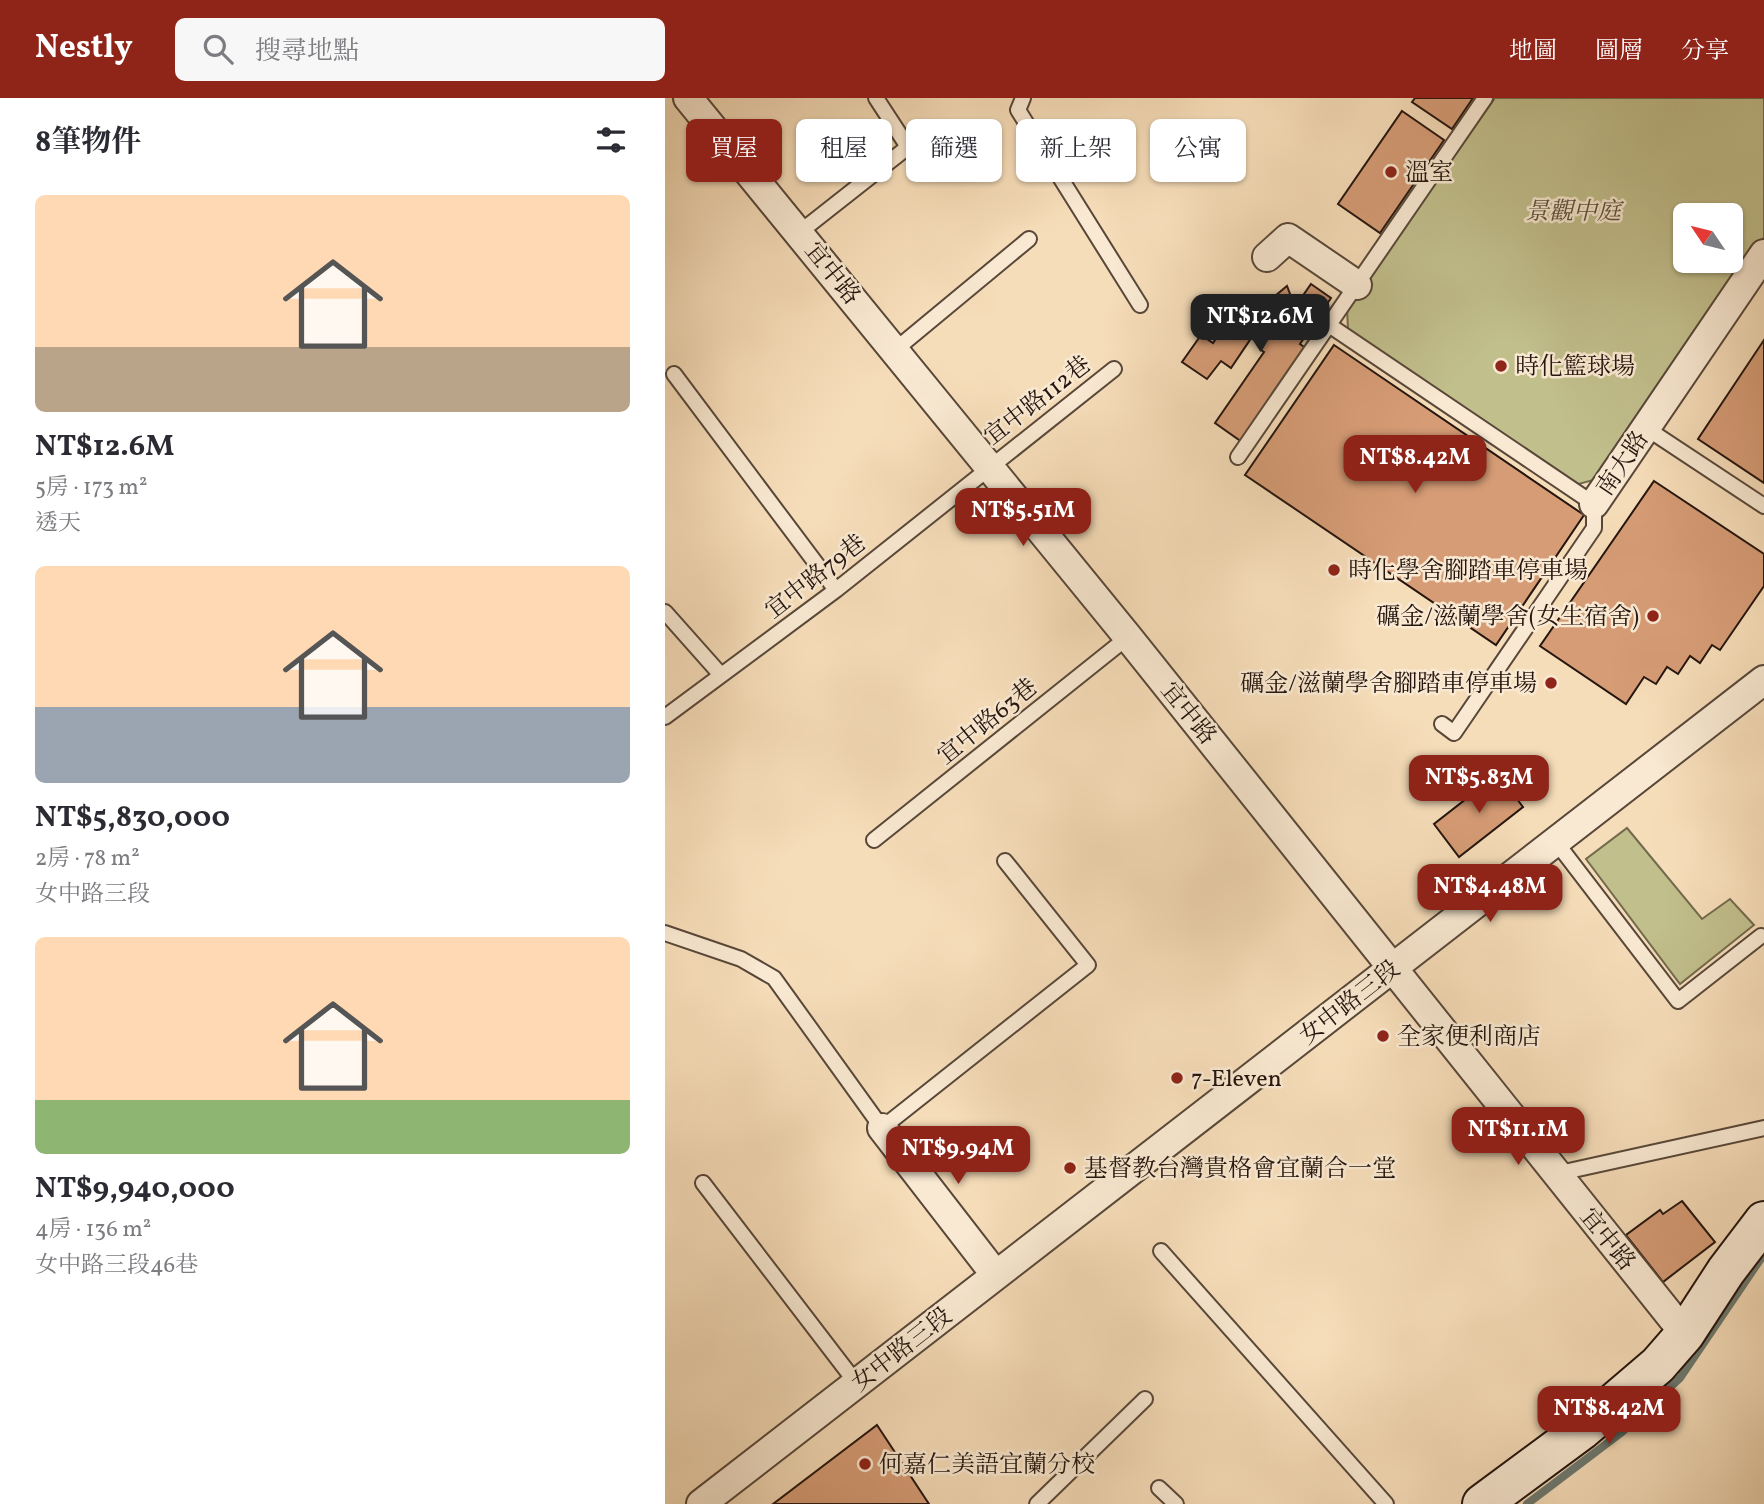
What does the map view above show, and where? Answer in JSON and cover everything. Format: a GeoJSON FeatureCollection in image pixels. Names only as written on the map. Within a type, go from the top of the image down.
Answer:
{"type":"FeatureCollection","features":[{"type":"Feature","properties":{"kind":"street","name":"宜中路"},"geometry":{"type":"LineString","coordinates":[[688,98],[1128,637],[1685,1334]]}},
{"type":"Feature","properties":{"kind":"street"},"geometry":{"type":"LineString","coordinates":[[1267,257],[1288,238],[1357,285]]}},
{"type":"Feature","properties":{"kind":"street","name":"南大路"},"geometry":{"type":"LineString","coordinates":[[1594,504],[1764,254]]}},
{"type":"Feature","properties":{"kind":"street","name":"女中路三段"},"geometry":{"type":"LineString","coordinates":[[701,1504],[1764,680]]}},
{"type":"Feature","properties":{"kind":"street"},"geometry":{"type":"LineString","coordinates":[[882,1128],[995,1274]]}},
{"type":"Feature","properties":{"kind":"street"},"geometry":{"type":"LineString","coordinates":[[1482,1504],[1582,1430],[1658,1365],[1685,1334],[1725,1271],[1764,1221]]}},
{"type":"Feature","properties":{"kind":"lane"},"geometry":{"type":"LineString","coordinates":[[800,232],[908,147],[876,98]]}},
{"type":"Feature","properties":{"kind":"lane"},"geometry":{"type":"LineString","coordinates":[[1023,98],[1018,110],[1140,305]]}},
{"type":"Feature","properties":{"kind":"lane"},"geometry":{"type":"LineString","coordinates":[[1238,457],[1485,98]]}},
{"type":"Feature","properties":{"kind":"lane"},"geometry":{"type":"LineString","coordinates":[[895,350],[1029,239]]}},
{"type":"Feature","properties":{"kind":"lane"},"geometry":{"type":"LineString","coordinates":[[1329,325],[1594,504]]}},
{"type":"Feature","properties":{"kind":"lane","name":"宜中路112巷"},"geometry":{"type":"LineString","coordinates":[[988,467],[1114,369]]}},
{"type":"Feature","properties":{"kind":"lane"},"geometry":{"type":"LineString","coordinates":[[674,374],[836,590]]}},
{"type":"Feature","properties":{"kind":"lane"},"geometry":{"type":"LineString","coordinates":[[1646,428],[1764,506]]}},
{"type":"Feature","properties":{"kind":"lane","name":"宜中路79巷"},"geometry":{"type":"LineString","coordinates":[[665,717],[836,590],[988,467]]}},
{"type":"Feature","properties":{"kind":"lane","name":"南大路"},"geometry":{"type":"LineString","coordinates":[[1442,724],[1454,733],[1594,528],[1594,504]]}},
{"type":"Feature","properties":{"kind":"lane"},"geometry":{"type":"LineString","coordinates":[[665,612],[721,675]]}},
{"type":"Feature","properties":{"kind":"lane","name":"宜中路63巷"},"geometry":{"type":"LineString","coordinates":[[874,840],[1128,637]]}},
{"type":"Feature","properties":{"kind":"lane"},"geometry":{"type":"LineString","coordinates":[[1556,842],[1678,1001],[1761,936]]}},
{"type":"Feature","properties":{"kind":"lane"},"geometry":{"type":"LineString","coordinates":[[665,933],[741,959],[774,978],[882,1128],[1088,965],[1005,861]]}},
{"type":"Feature","properties":{"kind":"lane"},"geometry":{"type":"LineString","coordinates":[[1555,1174],[1764,1128]]}},
{"type":"Feature","properties":{"kind":"lane"},"geometry":{"type":"LineString","coordinates":[[703,1183],[857,1384]]}},
{"type":"Feature","properties":{"kind":"lane"},"geometry":{"type":"LineString","coordinates":[[1161,1251],[1386,1504]]}},
{"type":"Feature","properties":{"kind":"lane"},"geometry":{"type":"LineString","coordinates":[[1037,1504],[1145,1399]]}},
{"type":"Feature","properties":{"kind":"lane"},"geometry":{"type":"LineString","coordinates":[[1159,1488],[1176,1504]]}},
{"type":"Feature","properties":{"kind":"green space","name":"景觀中庭"},"geometry":{"type":"Polygon","coordinates":[[[1495,98],[1764,98],[1764,237],[1743,268],[1743,203],[1673,203],[1673,273],[1740,273],[1601,478],[1575,485],[1348,330],[1347,308],[1495,98]]]}},
{"type":"Feature","properties":{"kind":"green space"},"geometry":{"type":"Polygon","coordinates":[[[1627,828],[1702,919],[1730,899],[1754,925],[1680,984],[1586,859],[1627,828]]]}},
{"type":"Feature","properties":{"kind":"building","name":"溫室"},"geometry":{"type":"Polygon","coordinates":[[[1415,98],[1473,98],[1452,129],[1412,102],[1415,98]]]}},
{"type":"Feature","properties":{"kind":"building","name":"溫室"},"geometry":{"type":"Polygon","coordinates":[[[1402,111],[1444,140],[1380,233],[1338,204],[1402,111]]]}},
{"type":"Feature","properties":{"kind":"building"},"geometry":{"type":"Polygon","coordinates":[[[1311,284],[1331,298],[1300,344],[1307,349],[1242,442],[1215,423],[1264,352],[1261,350],[1264,345],[1252,337],[1231,368],[1221,361],[1207,379],[1182,362],[1201,335],[1213,343],[1229,318],[1240,325],[1287,286],[1295,307],[1311,284]]]}},
{"type":"Feature","properties":{"kind":"building"},"geometry":{"type":"Polygon","coordinates":[[[1764,340],[1764,483],[1698,439],[1764,340]]]}},
{"type":"Feature","properties":{"kind":"building"},"geometry":{"type":"Polygon","coordinates":[[[1334,345],[1584,515],[1496,645],[1245,475],[1334,345]]]}},
{"type":"Feature","properties":{"kind":"building","name":"礪金/滋蘭學舍(女生宿舍)"},"geometry":{"type":"Polygon","coordinates":[[[1654,481],[1764,554],[1764,586],[1720,650],[1712,645],[1700,663],[1690,656],[1678,674],[1667,667],[1656,684],[1644,677],[1626,704],[1540,646],[1654,481]]]}},
{"type":"Feature","properties":{"kind":"building"},"geometry":{"type":"Polygon","coordinates":[[[1498,774],[1523,807],[1459,857],[1434,824],[1498,774]]]}},
{"type":"Feature","properties":{"kind":"building"},"geometry":{"type":"Polygon","coordinates":[[[1682,1201],[1715,1242],[1663,1282],[1626,1235],[1660,1210],[1663,1214],[1682,1201]]]}},
{"type":"Feature","properties":{"kind":"building","name":"何嘉仁美語宜蘭分校"},"geometry":{"type":"Polygon","coordinates":[[[877,1425],[929,1504],[773,1504],[877,1425]]]}},
{"type":"Feature","properties":{"kind":"waterway"},"geometry":{"type":"LineString","coordinates":[[1527,1504],[1622,1432],[1680,1378],[1764,1254]]}},
{"type":"Feature","properties":{"kind":"place","name":"溫室"},"geometry":{"type":"Point","coordinates":[1391,172]}},
{"type":"Feature","properties":{"kind":"place","name":"時化籃球場"},"geometry":{"type":"Point","coordinates":[1501,366]}},
{"type":"Feature","properties":{"kind":"place","name":"時化學舍腳踏車停車場"},"geometry":{"type":"Point","coordinates":[1334,570]}},
{"type":"Feature","properties":{"kind":"place","name":"礪金/滋蘭學舍(女生宿舍)"},"geometry":{"type":"Point","coordinates":[1653,616]}},
{"type":"Feature","properties":{"kind":"place","name":"礪金/滋蘭學舍腳踏車停車場"},"geometry":{"type":"Point","coordinates":[1551,683]}},
{"type":"Feature","properties":{"kind":"place","name":"全家便利商店"},"geometry":{"type":"Point","coordinates":[1383,1036]}},
{"type":"Feature","properties":{"kind":"place","name":"7-Eleven"},"geometry":{"type":"Point","coordinates":[1177,1078]}},
{"type":"Feature","properties":{"kind":"place","name":"基督教台灣貴格會宜蘭合一堂"},"geometry":{"type":"Point","coordinates":[1070,1168]}},
{"type":"Feature","properties":{"kind":"place","name":"何嘉仁美語宜蘭分校"},"geometry":{"type":"Point","coordinates":[865,1464]}}]}
